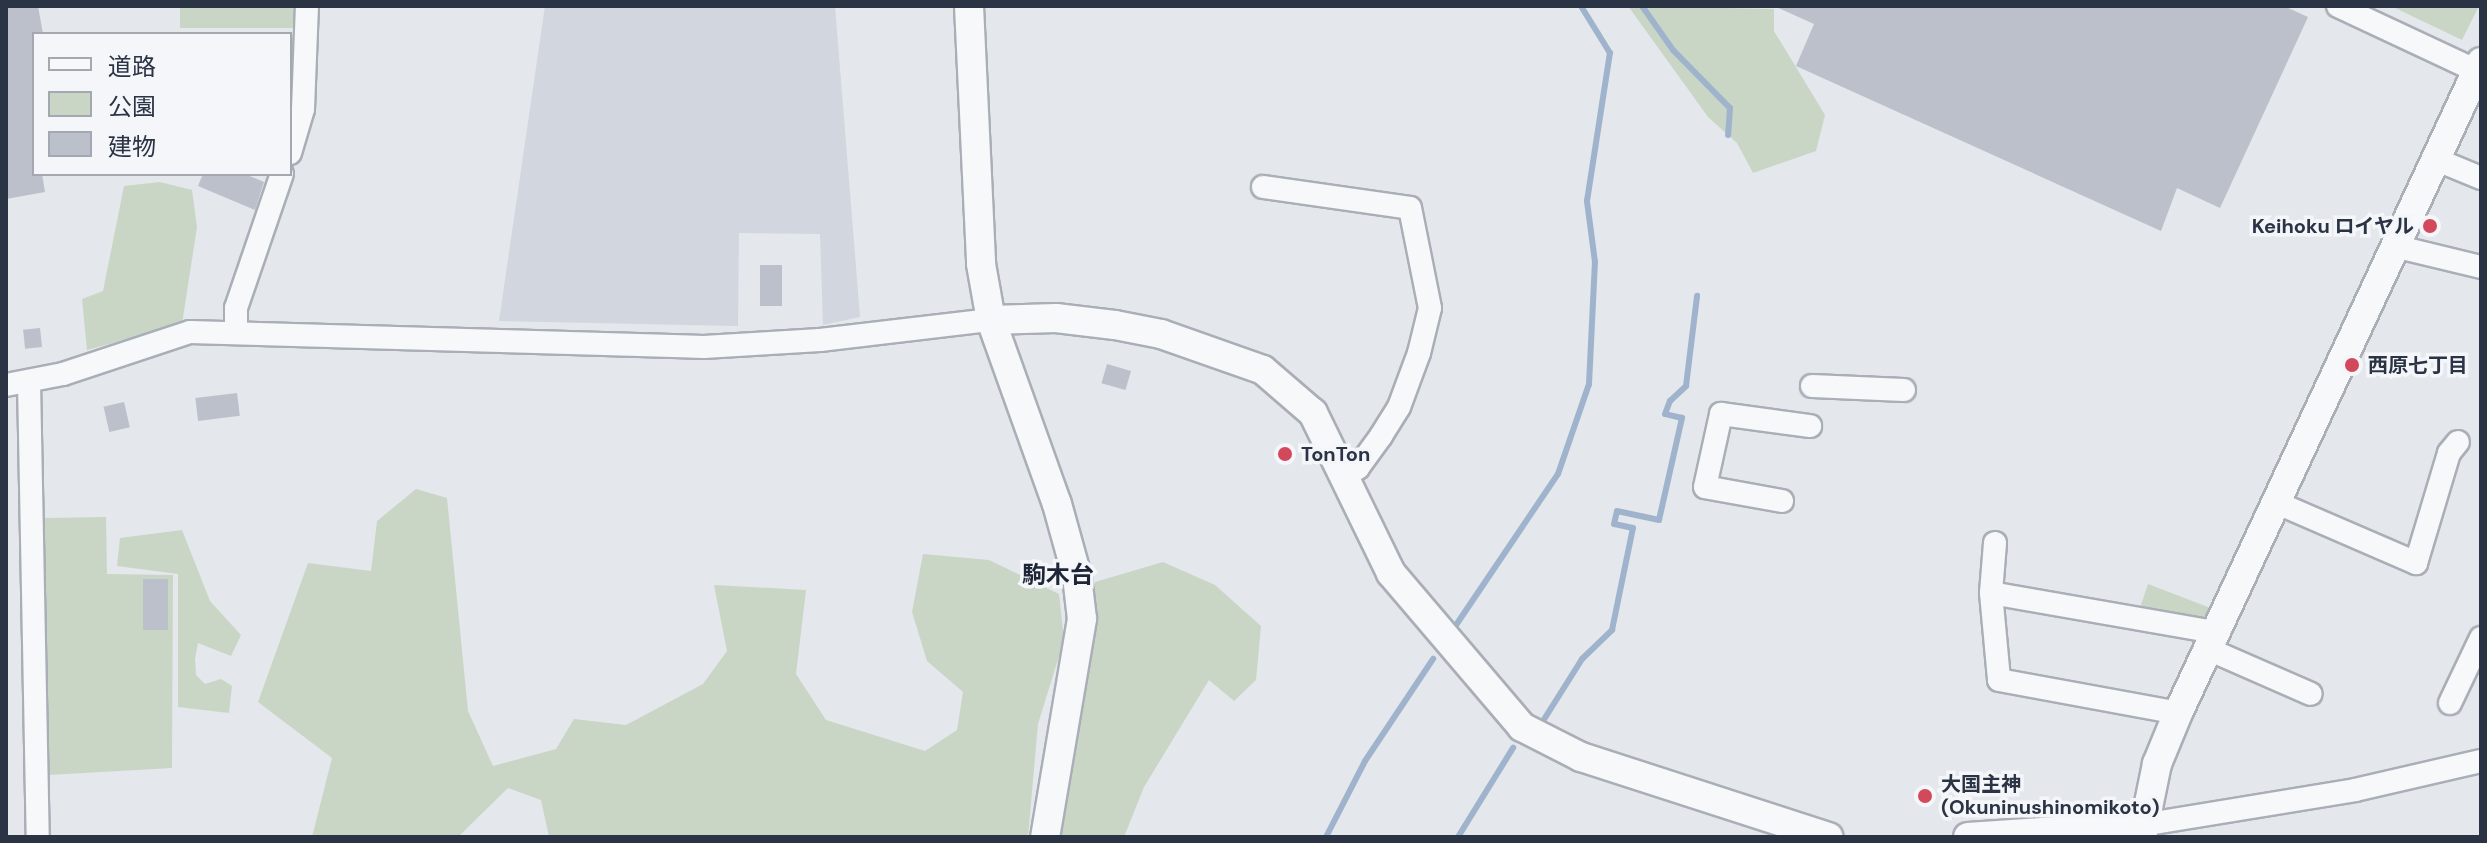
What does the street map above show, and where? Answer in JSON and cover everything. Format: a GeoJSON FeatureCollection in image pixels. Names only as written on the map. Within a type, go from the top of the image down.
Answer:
{"type":"FeatureCollection","features":[{"type":"Feature","properties":{"kind":"street"},"geometry":{"type":"LineString","coordinates":[[292,146],[303,109],[307,6]]}},
{"type":"Feature","properties":{"kind":"street"},"geometry":{"type":"LineString","coordinates":[[969,6],[981,264],[991,320],[1057,504],[1079,590],[1077,667],[1045,837]]}},
{"type":"Feature","properties":{"kind":"street"},"geometry":{"type":"LineString","coordinates":[[2142,831],[2157,764],[2178,713],[2435,159],[2476,81],[2338,6]]}},
{"type":"Feature","properties":{"kind":"street"},"geometry":{"type":"LineString","coordinates":[[2435,159],[2481,178]]}},
{"type":"Feature","properties":{"kind":"street"},"geometry":{"type":"LineString","coordinates":[[236,330],[236,308],[281,176]]}},
{"type":"Feature","properties":{"kind":"street"},"geometry":{"type":"LineString","coordinates":[[1263,187],[1410,208],[1430,308],[1419,353],[1399,407],[1358,468],[1342,478]]}},
{"type":"Feature","properties":{"kind":"street"},"geometry":{"type":"LineString","coordinates":[[2394,246],[2481,267]]}},
{"type":"Feature","properties":{"kind":"street"},"geometry":{"type":"LineString","coordinates":[[38,837],[17,384],[161,339],[236,330],[704,347],[820,340],[991,320],[1056,318],[1161,334],[1263,370],[1313,413],[1342,478],[1391,573],[1504,711],[1529,732],[1581,757],[1828,837]]}},
{"type":"Feature","properties":{"kind":"street"},"geometry":{"type":"LineString","coordinates":[[1812,386],[1904,390]]}},
{"type":"Feature","properties":{"kind":"street"},"geometry":{"type":"LineString","coordinates":[[1782,501],[1705,487],[1721,414],[1810,426]]}},
{"type":"Feature","properties":{"kind":"street"},"geometry":{"type":"LineString","coordinates":[[2275,502],[2416,563],[2449,453],[2458,442]]}},
{"type":"Feature","properties":{"kind":"street"},"geometry":{"type":"LineString","coordinates":[[1995,543],[1991,593],[1999,680],[2178,713]]}},
{"type":"Feature","properties":{"kind":"street"},"geometry":{"type":"LineString","coordinates":[[1991,593],[2211,641],[2311,694]]}},
{"type":"Feature","properties":{"kind":"street"},"geometry":{"type":"LineString","coordinates":[[2450,703],[2481,638]]}},
{"type":"Feature","properties":{"kind":"street"},"geometry":{"type":"LineString","coordinates":[[1968,837],[2142,831],[2355,790],[2481,761]]}},
{"type":"Feature","properties":{"kind":"shaded area"},"geometry":{"type":"Polygon","coordinates":[[[545,6],[835,6],[860,317],[823,325],[820,234],[739,233],[738,326],[499,321],[545,6]]]}},
{"type":"Feature","properties":{"kind":"green space"},"geometry":{"type":"Polygon","coordinates":[[[180,6],[295,6],[295,28],[180,28],[180,6]]]}},
{"type":"Feature","properties":{"kind":"green space"},"geometry":{"type":"Polygon","coordinates":[[[1628,6],[1774,9],[1774,31],[1825,115],[1816,151],[1753,173],[1737,143],[1708,117],[1628,6]]]}},
{"type":"Feature","properties":{"kind":"green space"},"geometry":{"type":"Polygon","coordinates":[[[2391,6],[2479,6],[2462,40],[2391,6]]]}},
{"type":"Feature","properties":{"kind":"green space"},"geometry":{"type":"Polygon","coordinates":[[[160,182],[192,190],[197,227],[182,324],[87,350],[82,299],[103,291],[124,186],[160,182]]]}},
{"type":"Feature","properties":{"kind":"green space"},"geometry":{"type":"Polygon","coordinates":[[[416,489],[447,498],[468,711],[493,766],[556,749],[574,719],[626,725],[703,684],[727,651],[714,585],[806,590],[796,674],[826,720],[925,751],[957,730],[963,692],[927,661],[912,612],[923,554],[989,560],[1059,594],[1064,640],[1038,724],[1028,837],[549,837],[541,800],[508,788],[458,837],[312,837],[332,758],[258,702],[308,563],[371,571],[377,521],[416,489]]]}},
{"type":"Feature","properties":{"kind":"green space"},"geometry":{"type":"Polygon","coordinates":[[[106,517],[107,574],[173,575],[172,768],[48,775],[44,518],[106,517]]]}},
{"type":"Feature","properties":{"kind":"green space"},"geometry":{"type":"Polygon","coordinates":[[[182,530],[210,601],[241,635],[231,656],[198,643],[195,659],[196,675],[205,684],[221,679],[232,686],[229,713],[178,707],[178,574],[117,566],[120,538],[182,530]]]}},
{"type":"Feature","properties":{"kind":"green space"},"geometry":{"type":"Polygon","coordinates":[[[1163,562],[1215,585],[1261,626],[1256,680],[1234,701],[1209,680],[1144,787],[1124,837],[1059,837],[1087,685],[1095,582],[1163,562]]]}},
{"type":"Feature","properties":{"kind":"green space"},"geometry":{"type":"Polygon","coordinates":[[[2148,584],[2213,609],[2209,618],[2140,608],[2148,584]]]}},
{"type":"Feature","properties":{"kind":"building"},"geometry":{"type":"Polygon","coordinates":[[[6,6],[38,6],[43,32],[32,32],[32,176],[42,176],[45,192],[6,199],[6,6]]]}},
{"type":"Feature","properties":{"kind":"building"},"geometry":{"type":"Polygon","coordinates":[[[1774,6],[2284,6],[2308,17],[2220,208],[2177,188],[2161,231],[1796,66],[1814,24],[1774,6]]]}},
{"type":"Feature","properties":{"kind":"building"},"geometry":{"type":"Polygon","coordinates":[[[202,176],[250,176],[264,182],[255,210],[198,186],[202,176]]]}},
{"type":"Feature","properties":{"kind":"building"},"geometry":{"type":"Polygon","coordinates":[[[760,265],[782,265],[782,306],[760,306],[760,265]]]}},
{"type":"Feature","properties":{"kind":"building"},"geometry":{"type":"Polygon","coordinates":[[[40,328],[42,347],[25,349],[23,330],[40,328]]]}},
{"type":"Feature","properties":{"kind":"building"},"geometry":{"type":"Polygon","coordinates":[[[1107,364],[1131,371],[1126,390],[1101,383],[1107,364]]]}},
{"type":"Feature","properties":{"kind":"building"},"geometry":{"type":"Polygon","coordinates":[[[237,393],[240,416],[198,421],[195,398],[237,393]]]}},
{"type":"Feature","properties":{"kind":"building"},"geometry":{"type":"Polygon","coordinates":[[[124,402],[130,427],[109,432],[104,407],[124,402]]]}},
{"type":"Feature","properties":{"kind":"building"},"geometry":{"type":"Polygon","coordinates":[[[143,579],[168,579],[168,630],[143,630],[143,579]]]}},
{"type":"Feature","properties":{"kind":"waterway"},"geometry":{"type":"LineString","coordinates":[[1452,631],[1558,474],[1589,384],[1595,262],[1587,201],[1610,53],[1581,6]]}},
{"type":"Feature","properties":{"kind":"waterway"},"geometry":{"type":"LineString","coordinates":[[1642,6],[1673,50],[1730,108],[1728,135]]}},
{"type":"Feature","properties":{"kind":"waterway"},"geometry":{"type":"LineString","coordinates":[[1543,721],[1582,659],[1612,630],[1633,528],[1614,524],[1617,511],[1659,520],[1682,418],[1665,414],[1670,401],[1686,386],[1697,296]]}},
{"type":"Feature","properties":{"kind":"waterway"},"geometry":{"type":"LineString","coordinates":[[1326,837],[1365,761],[1433,659]]}},
{"type":"Feature","properties":{"kind":"waterway"},"geometry":{"type":"LineString","coordinates":[[1458,837],[1513,748]]}},
{"type":"Feature","properties":{"kind":"place","name":"Keihoku ロイヤル"},"geometry":{"type":"Point","coordinates":[2430,226]}},
{"type":"Feature","properties":{"kind":"place","name":"西原七丁目"},"geometry":{"type":"Point","coordinates":[2352,365]}},
{"type":"Feature","properties":{"kind":"place","name":"TonTon"},"geometry":{"type":"Point","coordinates":[1285,454]}},
{"type":"Feature","properties":{"kind":"place","name":"大国主神 (Okuninushinomikoto)"},"geometry":{"type":"Point","coordinates":[1925,796]}},
{"type":"Feature","properties":{"kind":"district","name":"駒木台"},"geometry":{"type":"Point","coordinates":[1058,575]}}]}
